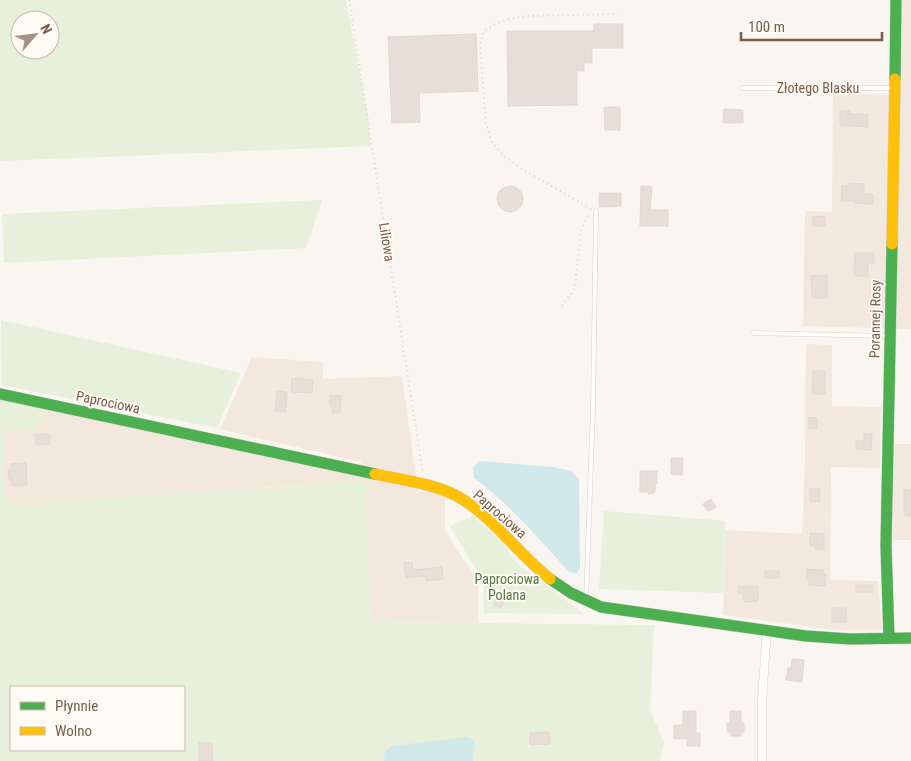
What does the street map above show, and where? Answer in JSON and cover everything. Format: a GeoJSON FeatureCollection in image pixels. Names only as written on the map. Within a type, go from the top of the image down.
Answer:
{"type":"FeatureCollection","features":[{"type":"Feature","properties":{"kind":"street","name":"Porannej Rosy"},"geometry":{"type":"LineString","coordinates":[[889,638],[886,546],[896,0]]}},
{"type":"Feature","properties":{"kind":"street","name":"Paprociowa"},"geometry":{"type":"LineString","coordinates":[[0,394],[424,484],[451,493],[478,510],[544,574],[566,591],[586,602],[615,610],[806,636],[850,639],[911,638]]}},
{"type":"Feature","properties":{"kind":"street"},"geometry":{"type":"LineString","coordinates":[[762,761],[762,699],[767,630]]}},
{"type":"Feature","properties":{"kind":"lane","name":"Złotego Blasku"},"geometry":{"type":"LineString","coordinates":[[742,88],[894,88]]}},
{"type":"Feature","properties":{"kind":"lane"},"geometry":{"type":"LineString","coordinates":[[586,602],[593,408],[596,211]]}},
{"type":"Feature","properties":{"kind":"lane"},"geometry":{"type":"LineString","coordinates":[[753,333],[889,336]]}},
{"type":"Feature","properties":{"kind":"path","name":"Liliowa"},"geometry":{"type":"LineString","coordinates":[[349,0],[424,484]]}},
{"type":"Feature","properties":{"kind":"path"},"geometry":{"type":"LineString","coordinates":[[596,211],[522,169],[503,155],[492,142],[486,124],[480,44],[484,31],[495,24],[509,19],[528,16],[618,14]]}},
{"type":"Feature","properties":{"kind":"path"},"geometry":{"type":"LineString","coordinates":[[562,306],[575,288],[581,230],[591,208]]}},
{"type":"Feature","properties":{"kind":"shaded area"},"geometry":{"type":"Polygon","coordinates":[[[902,0],[911,0],[911,329],[803,326],[805,211],[832,212],[833,93],[901,95],[902,0]]]}},
{"type":"Feature","properties":{"kind":"shaded area"},"geometry":{"type":"Polygon","coordinates":[[[806,344],[832,345],[832,406],[881,407],[880,468],[831,467],[830,580],[878,581],[882,630],[837,630],[723,615],[725,530],[802,534],[806,344]]]}},
{"type":"Feature","properties":{"kind":"shaded area"},"geometry":{"type":"Polygon","coordinates":[[[252,357],[323,362],[323,379],[402,376],[418,491],[445,495],[445,530],[478,583],[478,623],[370,622],[364,481],[5,505],[2,429],[37,430],[45,410],[363,476],[361,462],[220,429],[252,357]]]}},
{"type":"Feature","properties":{"kind":"shaded area"},"geometry":{"type":"Polygon","coordinates":[[[895,444],[911,444],[911,540],[893,540],[895,444]]]}},
{"type":"Feature","properties":{"kind":"green space"},"geometry":{"type":"Polygon","coordinates":[[[0,0],[346,0],[368,117],[371,146],[0,161],[0,0]]]}},
{"type":"Feature","properties":{"kind":"green space"},"geometry":{"type":"Polygon","coordinates":[[[322,200],[306,248],[4,263],[2,214],[322,200]]]}},
{"type":"Feature","properties":{"kind":"green space"},"geometry":{"type":"Polygon","coordinates":[[[1,320],[241,373],[217,428],[2,385],[1,320]]]}},
{"type":"Feature","properties":{"kind":"green space"},"geometry":{"type":"Polygon","coordinates":[[[0,400],[45,410],[37,430],[3,429],[5,505],[365,481],[370,622],[654,625],[650,710],[664,743],[660,761],[0,761],[0,400]]]}},
{"type":"Feature","properties":{"kind":"green space"},"geometry":{"type":"Polygon","coordinates":[[[604,511],[725,521],[723,593],[599,589],[604,511]]]}},
{"type":"Feature","properties":{"kind":"green space","name":"Paprociowa Polana"},"geometry":{"type":"Polygon","coordinates":[[[473,516],[501,541],[517,563],[584,614],[484,613],[483,581],[450,526],[473,516]]]}},
{"type":"Feature","properties":{"kind":"water"},"geometry":{"type":"Polygon","coordinates":[[[479,461],[553,467],[571,471],[579,479],[580,568],[577,573],[569,572],[512,511],[474,478],[473,468],[479,461]]]}},
{"type":"Feature","properties":{"kind":"water"},"geometry":{"type":"Polygon","coordinates":[[[467,737],[475,740],[473,761],[384,761],[385,751],[392,746],[467,737]]]}},
{"type":"Feature","properties":{"kind":"building"},"geometry":{"type":"Polygon","coordinates":[[[594,24],[623,24],[623,48],[592,48],[592,63],[584,63],[584,71],[577,71],[577,105],[508,106],[507,31],[594,31],[594,24]]]}},
{"type":"Feature","properties":{"kind":"building"},"geometry":{"type":"Polygon","coordinates":[[[476,34],[478,91],[419,93],[420,122],[392,123],[388,37],[476,34]]]}},
{"type":"Feature","properties":{"kind":"building"},"geometry":{"type":"Polygon","coordinates":[[[604,107],[620,107],[620,130],[605,130],[604,107]]]}},
{"type":"Feature","properties":{"kind":"building"},"geometry":{"type":"Polygon","coordinates":[[[724,109],[743,110],[743,123],[723,123],[724,109]]]}},
{"type":"Feature","properties":{"kind":"building"},"geometry":{"type":"Polygon","coordinates":[[[840,111],[850,111],[850,114],[868,114],[868,127],[840,125],[840,111]]]}},
{"type":"Feature","properties":{"kind":"building"},"geometry":{"type":"Polygon","coordinates":[[[849,183],[864,184],[864,194],[873,194],[873,204],[841,201],[842,186],[849,186],[849,183]]]}},
{"type":"Feature","properties":{"kind":"building"},"geometry":{"type":"Polygon","coordinates":[[[510,186],[519,190],[523,199],[519,208],[510,212],[501,208],[497,199],[501,190],[510,186]]]}},
{"type":"Feature","properties":{"kind":"building"},"geometry":{"type":"Polygon","coordinates":[[[641,186],[652,187],[650,210],[668,210],[668,226],[640,226],[641,186]]]}},
{"type":"Feature","properties":{"kind":"building"},"geometry":{"type":"Polygon","coordinates":[[[599,193],[621,193],[621,206],[599,207],[599,193]]]}},
{"type":"Feature","properties":{"kind":"building"},"geometry":{"type":"Polygon","coordinates":[[[825,216],[825,226],[813,226],[813,217],[825,216]]]}},
{"type":"Feature","properties":{"kind":"building"},"geometry":{"type":"Polygon","coordinates":[[[855,253],[874,253],[874,263],[868,263],[868,276],[854,276],[855,253]]]}},
{"type":"Feature","properties":{"kind":"building"},"geometry":{"type":"Polygon","coordinates":[[[827,275],[827,298],[812,298],[811,276],[827,275]]]}},
{"type":"Feature","properties":{"kind":"building"},"geometry":{"type":"Polygon","coordinates":[[[813,371],[825,371],[825,394],[812,394],[813,371]]]}},
{"type":"Feature","properties":{"kind":"building"},"geometry":{"type":"Polygon","coordinates":[[[292,378],[313,380],[312,393],[291,392],[292,378]]]}},
{"type":"Feature","properties":{"kind":"building"},"geometry":{"type":"Polygon","coordinates":[[[277,391],[287,392],[286,412],[275,411],[277,391]]]}},
{"type":"Feature","properties":{"kind":"building"},"geometry":{"type":"Polygon","coordinates":[[[330,395],[341,396],[340,413],[332,413],[333,406],[330,406],[330,395]]]}},
{"type":"Feature","properties":{"kind":"building"},"geometry":{"type":"Polygon","coordinates":[[[809,417],[817,418],[817,429],[809,428],[809,417]]]}},
{"type":"Feature","properties":{"kind":"building"},"geometry":{"type":"Polygon","coordinates":[[[35,434],[50,434],[50,444],[36,445],[35,434]]]}},
{"type":"Feature","properties":{"kind":"building"},"geometry":{"type":"Polygon","coordinates":[[[864,434],[872,434],[871,450],[856,449],[856,441],[864,441],[864,434]]]}},
{"type":"Feature","properties":{"kind":"building"},"geometry":{"type":"Polygon","coordinates":[[[671,458],[683,458],[682,475],[671,474],[671,458]]]}},
{"type":"Feature","properties":{"kind":"building"},"geometry":{"type":"Polygon","coordinates":[[[26,463],[27,485],[12,486],[8,470],[11,470],[11,464],[26,463]]]}},
{"type":"Feature","properties":{"kind":"building"},"geometry":{"type":"Polygon","coordinates":[[[640,471],[657,471],[655,492],[649,494],[647,492],[640,492],[640,471]]]}},
{"type":"Feature","properties":{"kind":"building"},"geometry":{"type":"Polygon","coordinates":[[[810,489],[820,489],[820,502],[810,501],[810,489]]]}},
{"type":"Feature","properties":{"kind":"building"},"geometry":{"type":"Polygon","coordinates":[[[904,490],[911,490],[911,516],[904,515],[904,490]]]}},
{"type":"Feature","properties":{"kind":"building"},"geometry":{"type":"Polygon","coordinates":[[[711,499],[716,507],[708,511],[703,504],[711,499]]]}},
{"type":"Feature","properties":{"kind":"building"},"geometry":{"type":"Polygon","coordinates":[[[810,533],[824,534],[824,549],[815,549],[815,546],[810,546],[810,533]]]}},
{"type":"Feature","properties":{"kind":"building"},"geometry":{"type":"Polygon","coordinates":[[[412,562],[413,570],[442,567],[443,579],[426,581],[425,576],[406,578],[404,563],[412,562]]]}},
{"type":"Feature","properties":{"kind":"building"},"geometry":{"type":"Polygon","coordinates":[[[807,569],[823,570],[826,575],[825,586],[809,585],[809,580],[806,580],[807,569]]]}},
{"type":"Feature","properties":{"kind":"building"},"geometry":{"type":"Polygon","coordinates":[[[765,571],[779,571],[779,578],[765,578],[765,571]]]}},
{"type":"Feature","properties":{"kind":"building"},"geometry":{"type":"Polygon","coordinates":[[[856,585],[873,585],[873,592],[856,592],[856,585]]]}},
{"type":"Feature","properties":{"kind":"building"},"geometry":{"type":"Polygon","coordinates":[[[758,586],[758,601],[744,602],[743,594],[738,594],[738,587],[758,586]]]}},
{"type":"Feature","properties":{"kind":"building"},"geometry":{"type":"Polygon","coordinates":[[[498,595],[506,598],[501,608],[494,605],[498,595]]]}},
{"type":"Feature","properties":{"kind":"building"},"geometry":{"type":"Polygon","coordinates":[[[832,608],[846,608],[846,622],[832,622],[832,608]]]}},
{"type":"Feature","properties":{"kind":"building"},"geometry":{"type":"Polygon","coordinates":[[[792,659],[804,660],[802,682],[786,680],[788,668],[791,668],[792,659]]]}},
{"type":"Feature","properties":{"kind":"building"},"geometry":{"type":"Polygon","coordinates":[[[683,711],[696,711],[696,733],[700,733],[700,746],[687,746],[687,739],[674,739],[674,725],[683,725],[683,711]]]}},
{"type":"Feature","properties":{"kind":"building"},"geometry":{"type":"Polygon","coordinates":[[[730,711],[741,711],[741,723],[744,723],[744,732],[741,732],[741,736],[731,736],[731,732],[727,732],[727,723],[730,723],[730,711]]]}},
{"type":"Feature","properties":{"kind":"building"},"geometry":{"type":"Polygon","coordinates":[[[549,732],[550,744],[530,745],[530,733],[549,732]]]}},
{"type":"Feature","properties":{"kind":"building"},"geometry":{"type":"Polygon","coordinates":[[[199,743],[212,743],[213,761],[199,761],[199,743]]]}},
{"type":"Feature","properties":{"kind":"traffic: fast"},"geometry":{"type":"LineString","coordinates":[[895,79],[896,0]]}},
{"type":"Feature","properties":{"kind":"traffic: fast"},"geometry":{"type":"LineString","coordinates":[[889,638],[886,546],[892,244]]}},
{"type":"Feature","properties":{"kind":"traffic: fast"},"geometry":{"type":"LineString","coordinates":[[0,394],[375,474]]}},
{"type":"Feature","properties":{"kind":"traffic: fast"},"geometry":{"type":"LineString","coordinates":[[550,579],[571,593],[601,607],[806,636],[850,639],[911,638]]}},
{"type":"Feature","properties":{"kind":"traffic: slow"},"geometry":{"type":"LineString","coordinates":[[892,244],[895,79]]}},
{"type":"Feature","properties":{"kind":"traffic: slow"},"geometry":{"type":"LineString","coordinates":[[375,474],[427,485],[457,496],[494,524],[550,579]]}}]}
